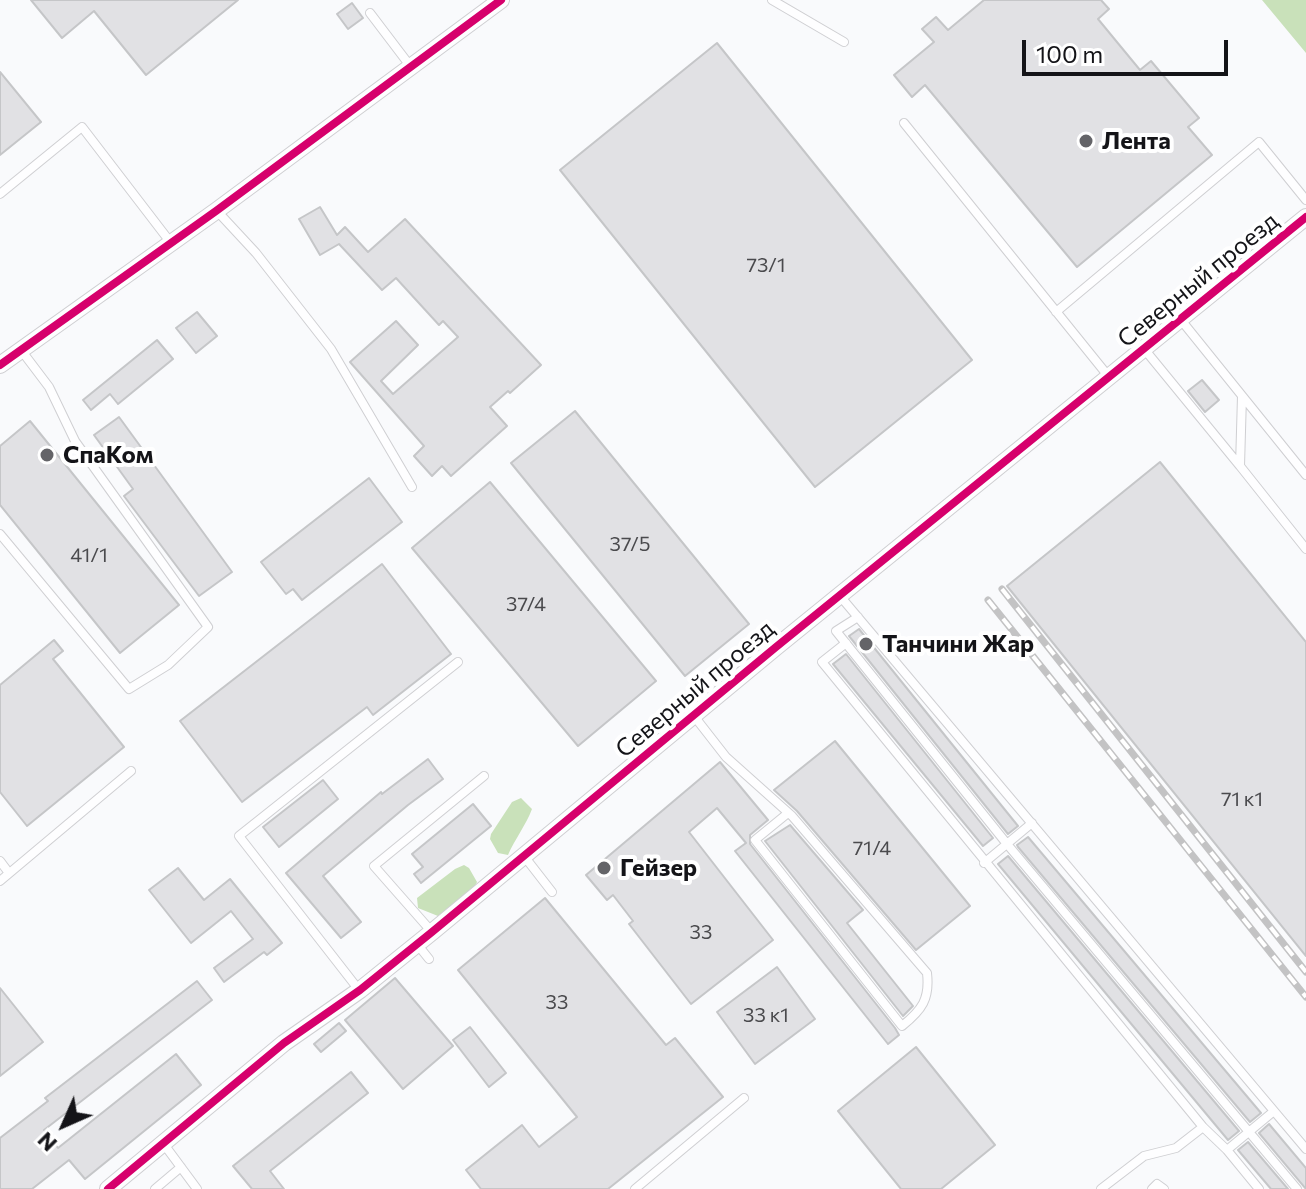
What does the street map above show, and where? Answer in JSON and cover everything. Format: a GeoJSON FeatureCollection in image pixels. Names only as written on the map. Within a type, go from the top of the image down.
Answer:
{"type":"FeatureCollection","features":[{"type":"Feature","properties":{"kind":"street"},"geometry":{"type":"LineString","coordinates":[[0,365],[216,211],[501,0]]}},
{"type":"Feature","properties":{"kind":"street","name":"Северный проезд"},"geometry":{"type":"LineString","coordinates":[[108,1189],[284,1043],[360,990],[432,932],[1306,217]]}},
{"type":"Feature","properties":{"kind":"lane"},"geometry":{"type":"LineString","coordinates":[[772,0],[844,42]]}},
{"type":"Feature","properties":{"kind":"lane"},"geometry":{"type":"LineString","coordinates":[[370,13],[411,67]]}},
{"type":"Feature","properties":{"kind":"lane"},"geometry":{"type":"LineString","coordinates":[[904,123],[1110,378]]}},
{"type":"Feature","properties":{"kind":"lane"},"geometry":{"type":"LineString","coordinates":[[0,194],[82,127],[171,243]]}},
{"type":"Feature","properties":{"kind":"lane"},"geometry":{"type":"LineString","coordinates":[[1056,312],[1259,142],[1306,200]]}},
{"type":"Feature","properties":{"kind":"lane"},"geometry":{"type":"LineString","coordinates":[[216,211],[256,253],[331,349],[412,487]]}},
{"type":"Feature","properties":{"kind":"lane"},"geometry":{"type":"LineString","coordinates":[[1181,320],[1306,475]]}},
{"type":"Feature","properties":{"kind":"lane"},"geometry":{"type":"LineString","coordinates":[[0,534],[129,689],[168,665],[208,627],[75,441],[49,387],[21,350]]}},
{"type":"Feature","properties":{"kind":"lane"},"geometry":{"type":"LineString","coordinates":[[1145,350],[1306,549]]}},
{"type":"Feature","properties":{"kind":"lane"},"geometry":{"type":"LineString","coordinates":[[1240,466],[1242,395]]}},
{"type":"Feature","properties":{"kind":"lane"},"geometry":{"type":"LineString","coordinates":[[840,596],[1306,1149]]}},
{"type":"Feature","properties":{"kind":"lane"},"geometry":{"type":"LineString","coordinates":[[858,617],[836,631],[1007,844],[1297,1189]]}},
{"type":"Feature","properties":{"kind":"lane"},"geometry":{"type":"LineString","coordinates":[[846,643],[822,662],[984,863],[1203,1127],[1259,1189]]}},
{"type":"Feature","properties":{"kind":"lane"},"geometry":{"type":"LineString","coordinates":[[360,990],[239,836],[458,662]]}},
{"type":"Feature","properties":{"kind":"lane"},"geometry":{"type":"LineString","coordinates":[[694,716],[726,757],[788,813],[927,973],[929,990],[925,1004],[902,1026],[755,840],[788,813]]}},
{"type":"Feature","properties":{"kind":"lane"},"geometry":{"type":"LineString","coordinates":[[0,881],[131,771]]}},
{"type":"Feature","properties":{"kind":"lane"},"geometry":{"type":"LineString","coordinates":[[432,932],[374,866],[484,776]]}},
{"type":"Feature","properties":{"kind":"lane"},"geometry":{"type":"LineString","coordinates":[[984,863],[1032,823]]}},
{"type":"Feature","properties":{"kind":"lane"},"geometry":{"type":"LineString","coordinates":[[524,856],[552,892]]}},
{"type":"Feature","properties":{"kind":"lane"},"geometry":{"type":"LineString","coordinates":[[0,861],[9,873]]}},
{"type":"Feature","properties":{"kind":"lane"},"geometry":{"type":"LineString","coordinates":[[417,944],[429,959]]}},
{"type":"Feature","properties":{"kind":"lane"},"geometry":{"type":"LineString","coordinates":[[635,1189],[744,1098]]}},
{"type":"Feature","properties":{"kind":"lane"},"geometry":{"type":"LineString","coordinates":[[1227,1150],[1274,1111]]}},
{"type":"Feature","properties":{"kind":"lane"},"geometry":{"type":"LineString","coordinates":[[1101,1189],[1144,1156],[1176,1148],[1203,1127]]}},
{"type":"Feature","properties":{"kind":"lane"},"geometry":{"type":"LineString","coordinates":[[163,1143],[197,1189]]}},
{"type":"Feature","properties":{"kind":"lane"},"geometry":{"type":"LineString","coordinates":[[155,1189],[181,1167]]}},
{"type":"Feature","properties":{"kind":"lane"},"geometry":{"type":"LineString","coordinates":[[1152,1189],[1157,1184],[1164,1189]]}},
{"type":"Feature","properties":{"kind":"green space"},"geometry":{"type":"Polygon","coordinates":[[[1262,0],[1306,0],[1306,53],[1262,0]]]}},
{"type":"Feature","properties":{"kind":"green space"},"geometry":{"type":"Polygon","coordinates":[[[521,798],[532,809],[530,815],[508,855],[498,853],[490,839],[491,834],[512,802],[521,798]]]}},
{"type":"Feature","properties":{"kind":"green space"},"geometry":{"type":"Polygon","coordinates":[[[464,865],[477,882],[475,886],[438,916],[418,908],[417,898],[464,865]]]}},
{"type":"Feature","properties":{"kind":"building"},"geometry":{"type":"Polygon","coordinates":[[[31,0],[238,0],[146,75],[94,11],[62,38],[31,0]]]}},
{"type":"Feature","properties":{"kind":"building","name":"Лента"},"geometry":{"type":"Polygon","coordinates":[[[984,0],[1101,0],[1109,9],[1098,19],[1140,70],[1151,61],[1199,118],[1188,127],[1212,155],[1077,267],[925,85],[912,97],[894,75],[934,42],[922,29],[936,17],[948,30],[984,0]]]}},
{"type":"Feature","properties":{"kind":"building"},"geometry":{"type":"Polygon","coordinates":[[[352,3],[363,18],[348,29],[337,14],[352,3]]]}},
{"type":"Feature","properties":{"kind":"building"},"geometry":{"type":"Polygon","coordinates":[[[717,43],[972,360],[815,487],[560,170],[717,43]]]}},
{"type":"Feature","properties":{"kind":"building"},"geometry":{"type":"Polygon","coordinates":[[[0,72],[41,122],[0,155],[0,72]]]}},
{"type":"Feature","properties":{"kind":"building"},"geometry":{"type":"Polygon","coordinates":[[[320,207],[337,235],[345,227],[368,252],[405,219],[541,365],[490,407],[507,426],[451,476],[442,466],[432,476],[414,456],[424,446],[350,362],[396,321],[418,345],[381,381],[393,394],[458,337],[443,321],[439,325],[396,278],[382,290],[339,244],[320,255],[299,219],[320,207]]]}},
{"type":"Feature","properties":{"kind":"building"},"geometry":{"type":"Polygon","coordinates":[[[197,312],[217,336],[196,353],[176,328],[197,312]]]}},
{"type":"Feature","properties":{"kind":"building"},"geometry":{"type":"Polygon","coordinates":[[[157,340],[173,359],[118,404],[110,394],[91,410],[83,400],[157,340]]]}},
{"type":"Feature","properties":{"kind":"building"},"geometry":{"type":"Polygon","coordinates":[[[1202,380],[1219,400],[1205,412],[1188,391],[1202,380]]]}},
{"type":"Feature","properties":{"kind":"building"},"geometry":{"type":"Polygon","coordinates":[[[575,411],[749,624],[685,676],[511,463],[575,411]]]}},
{"type":"Feature","properties":{"kind":"building"},"geometry":{"type":"Polygon","coordinates":[[[119,417],[232,572],[199,596],[124,496],[133,489],[94,435],[119,417]]]}},
{"type":"Feature","properties":{"kind":"building"},"geometry":{"type":"Polygon","coordinates":[[[30,421],[179,605],[120,653],[0,505],[0,446],[30,421]]]}},
{"type":"Feature","properties":{"kind":"building"},"geometry":{"type":"Polygon","coordinates":[[[1160,462],[1306,642],[1306,956],[1007,586],[1160,462]]]}},
{"type":"Feature","properties":{"kind":"building"},"geometry":{"type":"Polygon","coordinates":[[[369,478],[402,522],[302,600],[293,589],[286,594],[261,562],[369,478]]]}},
{"type":"Feature","properties":{"kind":"building"},"geometry":{"type":"Polygon","coordinates":[[[490,482],[656,681],[578,746],[412,548],[490,482]]]}},
{"type":"Feature","properties":{"kind":"building"},"geometry":{"type":"Polygon","coordinates":[[[382,564],[451,654],[373,715],[367,707],[242,802],[180,721],[382,564]]]}},
{"type":"Feature","properties":{"kind":"building"},"geometry":{"type":"Polygon","coordinates":[[[859,629],[1018,826],[1008,834],[849,636],[859,629]]]}},
{"type":"Feature","properties":{"kind":"building"},"geometry":{"type":"Polygon","coordinates":[[[54,640],[63,651],[53,659],[124,747],[27,826],[0,792],[0,685],[54,640]]]}},
{"type":"Feature","properties":{"kind":"building"},"geometry":{"type":"Polygon","coordinates":[[[846,654],[993,838],[983,846],[833,664],[846,654]]]}},
{"type":"Feature","properties":{"kind":"building"},"geometry":{"type":"Polygon","coordinates":[[[835,741],[970,906],[916,950],[797,811],[774,790],[835,741]]]}},
{"type":"Feature","properties":{"kind":"building"},"geometry":{"type":"Polygon","coordinates":[[[428,759],[443,779],[323,876],[361,922],[341,938],[286,873],[381,792],[428,759]]]}},
{"type":"Feature","properties":{"kind":"building"},"geometry":{"type":"Polygon","coordinates":[[[720,762],[768,820],[750,835],[750,844],[895,1028],[899,1035],[888,1044],[735,851],[746,843],[717,808],[689,832],[773,940],[691,1004],[629,924],[633,921],[613,895],[607,900],[586,875],[720,762]]]}},
{"type":"Feature","properties":{"kind":"building"},"geometry":{"type":"Polygon","coordinates":[[[323,780],[338,799],[279,847],[263,827],[323,780]]]}},
{"type":"Feature","properties":{"kind":"building"},"geometry":{"type":"Polygon","coordinates":[[[473,804],[491,826],[421,883],[414,874],[423,867],[412,854],[473,804]]]}},
{"type":"Feature","properties":{"kind":"building"},"geometry":{"type":"Polygon","coordinates":[[[790,825],[863,910],[847,923],[913,1006],[903,1016],[765,841],[790,825]]]}},
{"type":"Feature","properties":{"kind":"building"},"geometry":{"type":"Polygon","coordinates":[[[1028,837],[1261,1113],[1250,1122],[1018,847],[1028,837]]]}},
{"type":"Feature","properties":{"kind":"building"},"geometry":{"type":"Polygon","coordinates":[[[1008,856],[1239,1131],[1228,1140],[998,864],[1008,856]]]}},
{"type":"Feature","properties":{"kind":"building"},"geometry":{"type":"Polygon","coordinates":[[[178,868],[204,900],[230,879],[282,943],[267,955],[264,952],[224,982],[214,968],[253,939],[231,911],[191,943],[149,890],[178,868]]]}},
{"type":"Feature","properties":{"kind":"building"},"geometry":{"type":"Polygon","coordinates":[[[545,898],[666,1045],[675,1038],[723,1097],[608,1189],[481,1189],[466,1170],[522,1125],[539,1147],[577,1117],[458,970],[545,898]]]}},
{"type":"Feature","properties":{"kind":"building"},"geometry":{"type":"Polygon","coordinates":[[[777,967],[815,1019],[755,1064],[717,1012],[777,967]]]}},
{"type":"Feature","properties":{"kind":"building"},"geometry":{"type":"Polygon","coordinates":[[[395,978],[453,1046],[403,1089],[345,1020],[395,978]]]}},
{"type":"Feature","properties":{"kind":"building"},"geometry":{"type":"Polygon","coordinates":[[[197,981],[212,1000],[44,1130],[58,1148],[176,1054],[201,1085],[85,1179],[69,1160],[32,1189],[0,1189],[0,1138],[48,1101],[45,1098],[197,981]]]}},
{"type":"Feature","properties":{"kind":"building"},"geometry":{"type":"Polygon","coordinates":[[[0,988],[43,1042],[0,1076],[0,988]]]}},
{"type":"Feature","properties":{"kind":"building"},"geometry":{"type":"Polygon","coordinates":[[[339,1023],[346,1031],[321,1052],[314,1044],[339,1023]]]}},
{"type":"Feature","properties":{"kind":"building"},"geometry":{"type":"Polygon","coordinates":[[[470,1027],[506,1073],[489,1087],[453,1040],[470,1027]]]}},
{"type":"Feature","properties":{"kind":"building"},"geometry":{"type":"Polygon","coordinates":[[[916,1047],[995,1145],[941,1189],[901,1189],[838,1111],[916,1047]]]}},
{"type":"Feature","properties":{"kind":"building"},"geometry":{"type":"Polygon","coordinates":[[[351,1072],[368,1093],[270,1171],[284,1189],[252,1189],[233,1166],[351,1072]]]}},
{"type":"Feature","properties":{"kind":"building"},"geometry":{"type":"Polygon","coordinates":[[[1269,1124],[1306,1168],[1306,1189],[1259,1133],[1269,1124]]]}},
{"type":"Feature","properties":{"kind":"building"},"geometry":{"type":"Polygon","coordinates":[[[1248,1142],[1288,1189],[1271,1189],[1238,1150],[1248,1142]]]}},
{"type":"Feature","properties":{"kind":"railway"},"geometry":{"type":"LineString","coordinates":[[1002,589],[1306,972]]}},
{"type":"Feature","properties":{"kind":"railway"},"geometry":{"type":"LineString","coordinates":[[988,600],[1306,997]]}},
{"type":"Feature","properties":{"kind":"cycle path"},"geometry":{"type":"LineString","coordinates":[[0,365],[216,211],[501,0]]}},
{"type":"Feature","properties":{"kind":"cycle path"},"geometry":{"type":"LineString","coordinates":[[108,1189],[284,1043],[360,990],[432,932],[776,647],[1306,217]]}},
{"type":"Feature","properties":{"kind":"place","name":"Лента"},"geometry":{"type":"Point","coordinates":[1086,141]}},
{"type":"Feature","properties":{"kind":"place","name":"СпаКом"},"geometry":{"type":"Point","coordinates":[47,455]}},
{"type":"Feature","properties":{"kind":"place","name":"Танчини Жар"},"geometry":{"type":"Point","coordinates":[866,644]}},
{"type":"Feature","properties":{"kind":"place","name":"Гейзер"},"geometry":{"type":"Point","coordinates":[604,868]}}]}
